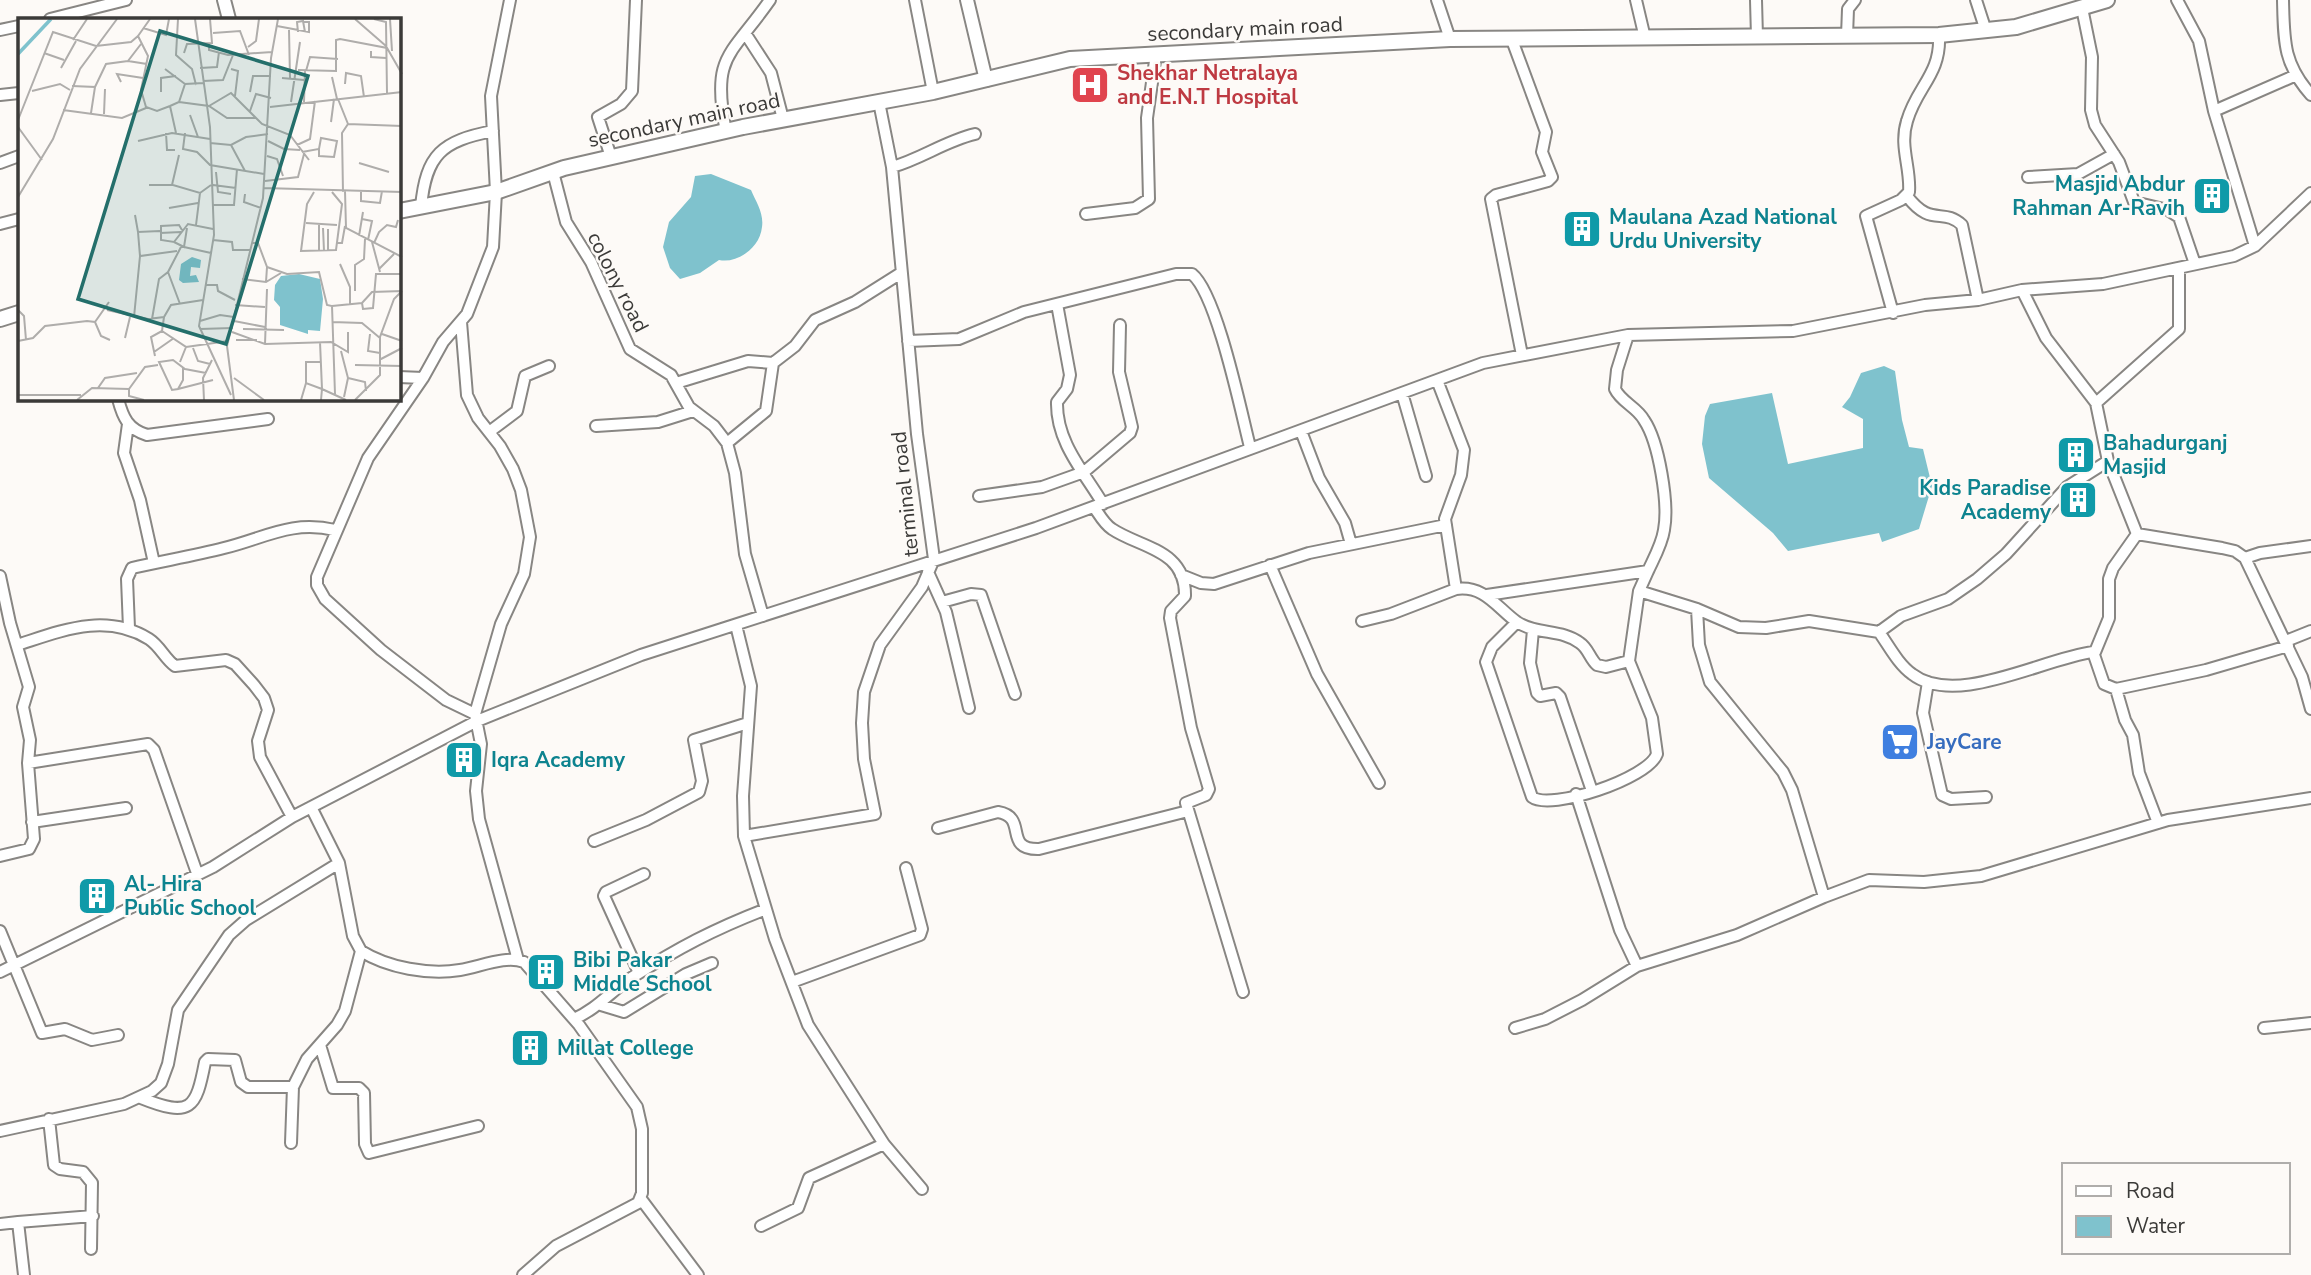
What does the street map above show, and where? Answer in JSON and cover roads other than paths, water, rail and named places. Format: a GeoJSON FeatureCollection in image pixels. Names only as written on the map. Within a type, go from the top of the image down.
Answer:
{"type":"FeatureCollection","features":[{"type":"Feature","properties":{"kind":"main road","name":"secondary main road"},"geometry":{"type":"LineString","coordinates":[[401,211],[496,192],[553,172],[611,157],[783,119],[933,92],[1070,60],[1450,39],[1939,35],[2016,27],[2107,0]]}},
{"type":"Feature","properties":{"kind":"main road"},"geometry":{"type":"LineString","coordinates":[[0,319],[18,313]]}},
{"type":"Feature","properties":{"kind":"street"},"geometry":{"type":"LineString","coordinates":[[54,18],[126,0]]}},
{"type":"Feature","properties":{"kind":"street"},"geometry":{"type":"LineString","coordinates":[[224,0],[229,18]]}},
{"type":"Feature","properties":{"kind":"street"},"geometry":{"type":"LineString","coordinates":[[476,718],[446,700],[381,650],[325,599],[317,585],[317,577],[368,458],[423,378],[443,342],[471,306],[493,247],[496,192],[491,96],[510,0]]}},
{"type":"Feature","properties":{"kind":"street"},"geometry":{"type":"LineString","coordinates":[[611,157],[598,117],[621,104],[632,91],[636,0]]}},
{"type":"Feature","properties":{"kind":"street"},"geometry":{"type":"LineString","coordinates":[[726,132],[720,82],[730,49],[770,0]]}},
{"type":"Feature","properties":{"kind":"street"},"geometry":{"type":"LineString","coordinates":[[915,0],[933,92]]}},
{"type":"Feature","properties":{"kind":"street"},"geometry":{"type":"LineString","coordinates":[[967,0],[986,80]]}},
{"type":"Feature","properties":{"kind":"street"},"geometry":{"type":"LineString","coordinates":[[1437,0],[1450,39]]}},
{"type":"Feature","properties":{"kind":"street"},"geometry":{"type":"LineString","coordinates":[[1636,0],[1645,38]]}},
{"type":"Feature","properties":{"kind":"street"},"geometry":{"type":"LineString","coordinates":[[1756,0],[1756,37]]}},
{"type":"Feature","properties":{"kind":"street"},"geometry":{"type":"LineString","coordinates":[[1847,36],[1848,9],[1856,0]]}},
{"type":"Feature","properties":{"kind":"street"},"geometry":{"type":"LineString","coordinates":[[1976,0],[1986,32]]}},
{"type":"Feature","properties":{"kind":"street"},"geometry":{"type":"LineString","coordinates":[[2177,0],[2199,41],[2214,111],[2255,246]]}},
{"type":"Feature","properties":{"kind":"street"},"geometry":{"type":"LineString","coordinates":[[2283,0],[2284,41],[2294,76],[2311,95]]}},
{"type":"Feature","properties":{"kind":"street"},"geometry":{"type":"LineString","coordinates":[[2082,8],[2092,57],[2091,110],[2095,125],[2114,154],[2134,202],[2168,209],[2179,217],[2195,264]]}},
{"type":"Feature","properties":{"kind":"street"},"geometry":{"type":"LineString","coordinates":[[0,30],[18,26]]}},
{"type":"Feature","properties":{"kind":"street"},"geometry":{"type":"LineString","coordinates":[[745,33],[771,73],[783,119]]}},
{"type":"Feature","properties":{"kind":"street"},"geometry":{"type":"LineString","coordinates":[[1893,313],[1866,219],[1869,213],[1907,196],[1910,187],[1904,133],[1912,106],[1937,63],[1939,35]]}},
{"type":"Feature","properties":{"kind":"street"},"geometry":{"type":"LineString","coordinates":[[1512,40],[1546,132],[1542,152],[1552,177],[1548,181],[1496,195],[1491,200],[1522,355]]}},
{"type":"Feature","properties":{"kind":"street"},"geometry":{"type":"LineString","coordinates":[[1086,215],[1135,208],[1149,199],[1147,118],[1156,54]]}},
{"type":"Feature","properties":{"kind":"street"},"geometry":{"type":"LineString","coordinates":[[2214,111],[2294,76]]}},
{"type":"Feature","properties":{"kind":"street"},"geometry":{"type":"LineString","coordinates":[[0,95],[18,93]]}},
{"type":"Feature","properties":{"kind":"street","name":"terminal road"},"geometry":{"type":"LineString","coordinates":[[744,836],[875,814],[864,759],[864,692],[880,645],[922,587],[934,559],[917,434],[892,167],[879,102]]}},
{"type":"Feature","properties":{"kind":"street"},"geometry":{"type":"LineString","coordinates":[[421,207],[427,173],[444,147],[460,138],[493,131]]}},
{"type":"Feature","properties":{"kind":"street"},"geometry":{"type":"LineString","coordinates":[[892,167],[914,160],[954,139],[975,134]]}},
{"type":"Feature","properties":{"kind":"street"},"geometry":{"type":"LineString","coordinates":[[2028,177],[2078,174],[2114,154]]}},
{"type":"Feature","properties":{"kind":"street"},"geometry":{"type":"LineString","coordinates":[[0,163],[18,156]]}},
{"type":"Feature","properties":{"kind":"street","name":"colony road"},"geometry":{"type":"LineString","coordinates":[[553,172],[566,222],[591,262],[624,339],[630,348],[665,370],[692,411],[714,426],[727,443]]}},
{"type":"Feature","properties":{"kind":"street"},"geometry":{"type":"LineString","coordinates":[[0,972],[213,867],[292,817],[476,718],[641,655],[1036,528],[1483,363],[1628,335],[1793,331],[1925,305],[1978,300],[2022,290],[2103,284],[2234,256],[2255,246],[2311,193]]}},
{"type":"Feature","properties":{"kind":"street"},"geometry":{"type":"LineString","coordinates":[[1907,196],[1924,214],[1954,219],[1962,225],[1978,300]]}},
{"type":"Feature","properties":{"kind":"street"},"geometry":{"type":"LineString","coordinates":[[0,224],[18,219]]}},
{"type":"Feature","properties":{"kind":"street"},"geometry":{"type":"LineString","coordinates":[[2096,403],[2179,329],[2179,268]]}},
{"type":"Feature","properties":{"kind":"street"},"geometry":{"type":"LineString","coordinates":[[676,383],[748,361],[773,363],[795,346],[815,320],[855,302],[901,273]]}},
{"type":"Feature","properties":{"kind":"street"},"geometry":{"type":"LineString","coordinates":[[908,341],[960,338],[1024,312],[1176,274],[1192,274],[1200,283],[1215,322],[1250,447]]}},
{"type":"Feature","properties":{"kind":"street"},"geometry":{"type":"LineString","coordinates":[[2022,290],[2046,338],[2096,403],[2108,461],[2137,534]]}},
{"type":"Feature","properties":{"kind":"street"},"geometry":{"type":"LineString","coordinates":[[1056,304],[1070,375],[1067,389],[1057,402],[1057,412],[1074,462],[1084,472],[1110,528],[1164,553],[1181,575],[1185,596],[1171,611],[1170,624],[1191,728],[1209,789],[1206,795],[1186,802],[1243,992]]}},
{"type":"Feature","properties":{"kind":"street"},"geometry":{"type":"LineString","coordinates":[[460,322],[467,395],[478,418],[500,446],[521,489],[530,537],[524,574],[501,624],[476,718],[481,744],[475,791],[518,960]]}},
{"type":"Feature","properties":{"kind":"street"},"geometry":{"type":"LineString","coordinates":[[979,496],[1042,487],[1084,472],[1131,430],[1119,372],[1120,325]]}},
{"type":"Feature","properties":{"kind":"street"},"geometry":{"type":"LineString","coordinates":[[1517,622],[1492,647],[1486,662],[1524,778],[1537,801],[1592,791],[1637,775],[1655,760],[1657,754],[1652,718],[1629,661],[1639,591],[1662,541],[1665,517],[1653,437],[1643,418],[1615,388],[1617,370],[1628,335]]}},
{"type":"Feature","properties":{"kind":"street"},"geometry":{"type":"LineString","coordinates":[[763,616],[745,554],[734,473],[727,443],[766,411],[773,363]]}},
{"type":"Feature","properties":{"kind":"street"},"geometry":{"type":"LineString","coordinates":[[489,432],[517,411],[525,376],[549,366]]}},
{"type":"Feature","properties":{"kind":"street"},"geometry":{"type":"LineString","coordinates":[[401,377],[423,378]]}},
{"type":"Feature","properties":{"kind":"street"},"geometry":{"type":"LineString","coordinates":[[1437,380],[1464,450],[1461,475],[1446,525],[1456,589]]}},
{"type":"Feature","properties":{"kind":"street"},"geometry":{"type":"LineString","coordinates":[[1402,393],[1426,477]]}},
{"type":"Feature","properties":{"kind":"street"},"geometry":{"type":"LineString","coordinates":[[119,401],[128,424],[135,431],[147,435],[268,419]]}},
{"type":"Feature","properties":{"kind":"street"},"geometry":{"type":"LineString","coordinates":[[596,426],[658,422],[692,411]]}},
{"type":"Feature","properties":{"kind":"street"},"geometry":{"type":"LineString","coordinates":[[128,424],[124,453],[140,500],[154,563]]}},
{"type":"Feature","properties":{"kind":"street"},"geometry":{"type":"LineString","coordinates":[[1301,431],[1319,478],[1341,516],[1351,544]]}},
{"type":"Feature","properties":{"kind":"street"},"geometry":{"type":"LineString","coordinates":[[1639,591],[1696,609],[1739,627],[1766,628],[1809,621],[1879,632],[1902,616],[1948,599],[1977,579],[2006,554],[2067,487],[2108,461]]}},
{"type":"Feature","properties":{"kind":"street"},"geometry":{"type":"LineString","coordinates":[[1181,575],[1201,583],[1214,584],[1269,565],[1351,544],[1446,525]]}},
{"type":"Feature","properties":{"kind":"street"},"geometry":{"type":"LineString","coordinates":[[129,628],[127,574],[132,568],[241,544],[296,526],[335,530]]}},
{"type":"Feature","properties":{"kind":"street"},"geometry":{"type":"LineString","coordinates":[[2137,534],[2222,548],[2245,558],[2260,553],[2311,546]]}},
{"type":"Feature","properties":{"kind":"street"},"geometry":{"type":"LineString","coordinates":[[2137,534],[2113,568],[2109,579],[2109,618],[2095,652],[2104,684],[2116,689],[2206,670],[2287,644],[2311,631]]}},
{"type":"Feature","properties":{"kind":"street"},"geometry":{"type":"LineString","coordinates":[[2245,558],[2263,601],[2287,644],[2311,709]]}},
{"type":"Feature","properties":{"kind":"street"},"geometry":{"type":"LineString","coordinates":[[1269,565],[1322,684],[1379,783]]}},
{"type":"Feature","properties":{"kind":"street"},"geometry":{"type":"LineString","coordinates":[[1486,595],[1648,570]]}},
{"type":"Feature","properties":{"kind":"street"},"geometry":{"type":"LineString","coordinates":[[928,572],[942,602],[969,708]]}},
{"type":"Feature","properties":{"kind":"street"},"geometry":{"type":"LineString","coordinates":[[0,576],[30,687],[23,704],[30,740],[32,822],[32,846],[0,856]]}},
{"type":"Feature","properties":{"kind":"street"},"geometry":{"type":"LineString","coordinates":[[1362,621],[1391,614],[1456,589],[1472,589],[1486,595],[1517,622],[1533,630],[1567,636],[1584,646],[1592,660],[1602,666],[1629,661]]}},
{"type":"Feature","properties":{"kind":"street"},"geometry":{"type":"LineString","coordinates":[[942,602],[976,593],[981,595],[1015,695]]}},
{"type":"Feature","properties":{"kind":"street"},"geometry":{"type":"LineString","coordinates":[[1696,609],[1699,645],[1710,682],[1783,772],[1792,790],[1824,897]]}},
{"type":"Feature","properties":{"kind":"street"},"geometry":{"type":"LineString","coordinates":[[17,645],[76,626],[93,624],[129,628],[156,643],[176,666],[216,659],[235,664],[267,703],[267,719],[258,748],[264,767],[292,817]]}},
{"type":"Feature","properties":{"kind":"street"},"geometry":{"type":"LineString","coordinates":[[736,625],[751,686],[744,836],[766,909],[808,1025],[884,1144],[922,1189]]}},
{"type":"Feature","properties":{"kind":"street"},"geometry":{"type":"LineString","coordinates":[[1533,630],[1530,663],[1537,693],[1542,696],[1556,693],[1560,697],[1592,791]]}},
{"type":"Feature","properties":{"kind":"street"},"geometry":{"type":"LineString","coordinates":[[1879,632],[1904,667],[1928,682],[1955,686],[2095,652]]}},
{"type":"Feature","properties":{"kind":"street"},"geometry":{"type":"LineString","coordinates":[[1928,682],[1923,713],[1942,795],[1951,799],[1986,797]]}},
{"type":"Feature","properties":{"kind":"street"},"geometry":{"type":"LineString","coordinates":[[2116,689],[2125,720],[2133,735],[2139,773],[2158,823]]}},
{"type":"Feature","properties":{"kind":"street"},"geometry":{"type":"LineString","coordinates":[[594,841],[646,820],[699,792],[702,781],[694,740],[748,723]]}},
{"type":"Feature","properties":{"kind":"street"},"geometry":{"type":"LineString","coordinates":[[29,763],[148,744],[154,750],[197,873]]}},
{"type":"Feature","properties":{"kind":"street"},"geometry":{"type":"LineString","coordinates":[[1576,794],[1620,930],[1637,966]]}},
{"type":"Feature","properties":{"kind":"street"},"geometry":{"type":"LineString","coordinates":[[1515,1028],[1545,1019],[1637,966],[1737,935],[1869,880],[1924,882],[1981,876],[2158,823],[2311,798]]}},
{"type":"Feature","properties":{"kind":"street"},"geometry":{"type":"LineString","coordinates":[[291,1143],[293,1087],[307,1059],[345,1011],[361,951],[353,936],[338,863],[311,807]]}},
{"type":"Feature","properties":{"kind":"street"},"geometry":{"type":"LineString","coordinates":[[32,822],[126,808]]}},
{"type":"Feature","properties":{"kind":"street"},"geometry":{"type":"LineString","coordinates":[[938,828],[998,812],[1005,813],[1013,819],[1021,845],[1025,849],[1039,849],[1188,811]]}},
{"type":"Feature","properties":{"kind":"street"},"geometry":{"type":"LineString","coordinates":[[0,1131],[141,1098],[161,1083],[168,1064],[178,1010],[229,935],[246,920],[338,863]]}},
{"type":"Feature","properties":{"kind":"street"},"geometry":{"type":"LineString","coordinates":[[792,982],[920,935],[922,929],[906,868]]}},
{"type":"Feature","properties":{"kind":"street"},"geometry":{"type":"LineString","coordinates":[[639,973],[604,896],[606,892],[644,874]]}},
{"type":"Feature","properties":{"kind":"street"},"geometry":{"type":"LineString","coordinates":[[574,1019],[601,1005],[621,985],[697,937],[766,909]]}},
{"type":"Feature","properties":{"kind":"street"},"geometry":{"type":"LineString","coordinates":[[0,931],[41,1033],[65,1029],[92,1040],[118,1035]]}},
{"type":"Feature","properties":{"kind":"street"},"geometry":{"type":"LineString","coordinates":[[361,951],[426,972],[460,970],[518,960],[529,967],[574,1019],[638,1107],[642,1129],[640,1199],[635,1205],[556,1246],[523,1275]]}},
{"type":"Feature","properties":{"kind":"street"},"geometry":{"type":"LineString","coordinates":[[601,1005],[624,1012],[686,974],[712,963]]}},
{"type":"Feature","properties":{"kind":"street"},"geometry":{"type":"LineString","coordinates":[[2264,1028],[2311,1023]]}},
{"type":"Feature","properties":{"kind":"street"},"geometry":{"type":"LineString","coordinates":[[320,1045],[333,1088],[359,1088],[364,1093],[365,1144],[369,1153],[375,1154],[478,1126]]}},
{"type":"Feature","properties":{"kind":"street"},"geometry":{"type":"LineString","coordinates":[[141,1098],[164,1107],[190,1104],[200,1093],[204,1065],[208,1059],[235,1060],[240,1079],[248,1087],[293,1087]]}},
{"type":"Feature","properties":{"kind":"street"},"geometry":{"type":"LineString","coordinates":[[49,1119],[54,1164],[60,1169],[87,1175],[94,1195],[90,1248]]}},
{"type":"Feature","properties":{"kind":"street"},"geometry":{"type":"LineString","coordinates":[[761,1226],[798,1208],[809,1178],[884,1144]]}},
{"type":"Feature","properties":{"kind":"street"},"geometry":{"type":"LineString","coordinates":[[640,1199],[698,1275]]}},
{"type":"Feature","properties":{"kind":"street"},"geometry":{"type":"LineString","coordinates":[[0,1224],[93,1216]]}},
{"type":"Feature","properties":{"kind":"street"},"geometry":{"type":"LineString","coordinates":[[18,1222],[24,1275]]}},
{"type":"Feature","properties":{"kind":"water"},"geometry":{"type":"Polygon","coordinates":[[[711,174],[751,190],[762,217],[760,235],[752,248],[740,257],[719,260],[700,273],[680,279],[670,268],[663,247],[669,222],[691,197],[695,176],[711,174]]]}},
{"type":"Feature","properties":{"kind":"water"},"geometry":{"type":"Polygon","coordinates":[[[1884,366],[1895,371],[1909,447],[1923,449],[1932,486],[1919,529],[1882,542],[1879,533],[1788,551],[1773,533],[1709,478],[1702,444],[1705,416],[1710,404],[1772,393],[1788,464],[1863,448],[1863,419],[1842,407],[1850,397],[1861,373],[1884,366]]]}},
{"type":"Feature","properties":{"kind":"place","name":"Shekhar Netralaya and E.N.T Hospital"},"geometry":{"type":"Point","coordinates":[1090,85]}},
{"type":"Feature","properties":{"kind":"place","name":"Masjid Abdur Rahman Ar-Ravih"},"geometry":{"type":"Point","coordinates":[2212,196]}},
{"type":"Feature","properties":{"kind":"place","name":"Maulana Azad National Urdu University"},"geometry":{"type":"Point","coordinates":[1582,229]}},
{"type":"Feature","properties":{"kind":"place","name":"Bahadurganj Masjid"},"geometry":{"type":"Point","coordinates":[2076,455]}},
{"type":"Feature","properties":{"kind":"place","name":"Kids Paradise Academy"},"geometry":{"type":"Point","coordinates":[2078,500]}},
{"type":"Feature","properties":{"kind":"place","name":"JayCare"},"geometry":{"type":"Point","coordinates":[1900,742]}},
{"type":"Feature","properties":{"kind":"place","name":"Iqra Academy"},"geometry":{"type":"Point","coordinates":[464,760]}},
{"type":"Feature","properties":{"kind":"place","name":"Al- Hira Public School"},"geometry":{"type":"Point","coordinates":[97,896]}},
{"type":"Feature","properties":{"kind":"place","name":"Bibi Pakar Middle School"},"geometry":{"type":"Point","coordinates":[546,972]}},
{"type":"Feature","properties":{"kind":"place","name":"Millat College"},"geometry":{"type":"Point","coordinates":[530,1048]}}]}
